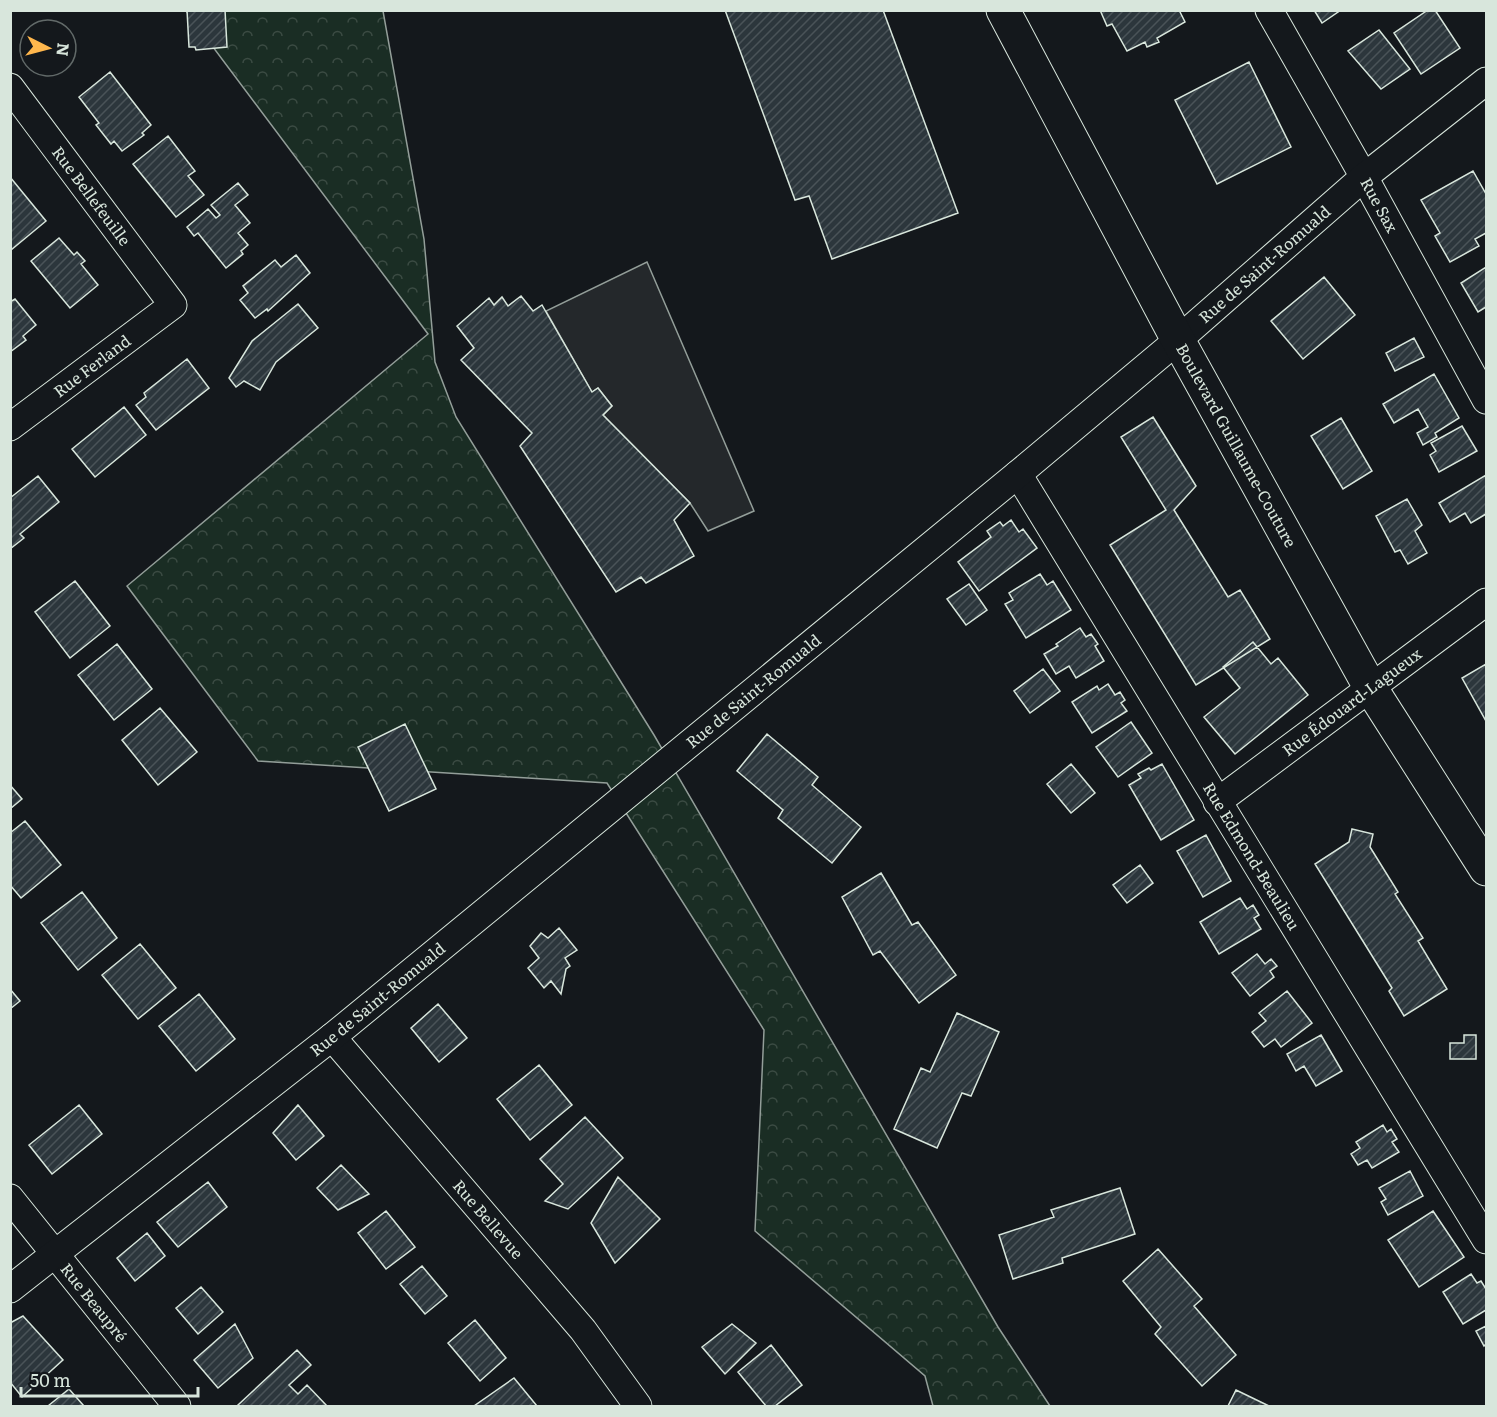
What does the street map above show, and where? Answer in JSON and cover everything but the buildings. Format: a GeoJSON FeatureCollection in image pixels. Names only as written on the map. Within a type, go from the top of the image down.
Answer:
{"type":"FeatureCollection","features":[{"type":"Feature","properties":{"kind":"main road","name":"Boulevard Guillaume-Couture"},"geometry":{"type":"LineString","coordinates":[[1003,10],[1178,340],[1370,687],[1486,869]]}},
{"type":"Feature","properties":{"kind":"street","name":"Rue Sax"},"geometry":{"type":"LineString","coordinates":[[1269,10],[1364,177],[1486,400]]}},
{"type":"Feature","properties":{"kind":"street","name":"Rue de Saint-Romuald"},"geometry":{"type":"LineString","coordinates":[[10,1289],[332,1037],[1018,474],[1178,340],[1364,177],[1486,81]]}},
{"type":"Feature","properties":{"kind":"street","name":"Rue Bellefeuille"},"geometry":{"type":"LineString","coordinates":[[12,94],[173,305]]}},
{"type":"Feature","properties":{"kind":"street","name":"Rue Ferland"},"geometry":{"type":"LineString","coordinates":[[10,427],[173,305]]}},
{"type":"Feature","properties":{"kind":"street","name":"Rue Edmond-Beaulieu"},"geometry":{"type":"LineString","coordinates":[[1018,474],[1486,1240]]}},
{"type":"Feature","properties":{"kind":"street","name":"Rue Édouard-Lagueux"},"geometry":{"type":"LineString","coordinates":[[1217,802],[1486,602]]}},
{"type":"Feature","properties":{"kind":"street","name":"Rue Bellevue"},"geometry":{"type":"LineString","coordinates":[[332,1037],[583,1330],[638,1407]]}},
{"type":"Feature","properties":{"kind":"street","name":"Rue Beaupré"},"geometry":{"type":"LineString","coordinates":[[10,1198],[177,1407]]}},
{"type":"Feature","properties":{"kind":"green space"},"geometry":{"type":"Polygon","coordinates":[[[186,11],[383,11],[424,239],[435,362],[456,417],[654,735],[998,1327],[1050,1406],[933,1406],[925,1376],[755,1231],[764,1030],[607,783],[258,761],[127,586],[428,334],[186,11]]]}},
{"type":"Feature","properties":{"kind":"shaded area"},"geometry":{"type":"Polygon","coordinates":[[[647,262],[754,511],[708,531],[690,503],[603,415],[612,406],[598,388],[592,392],[546,311],[647,262]]]}}]}
